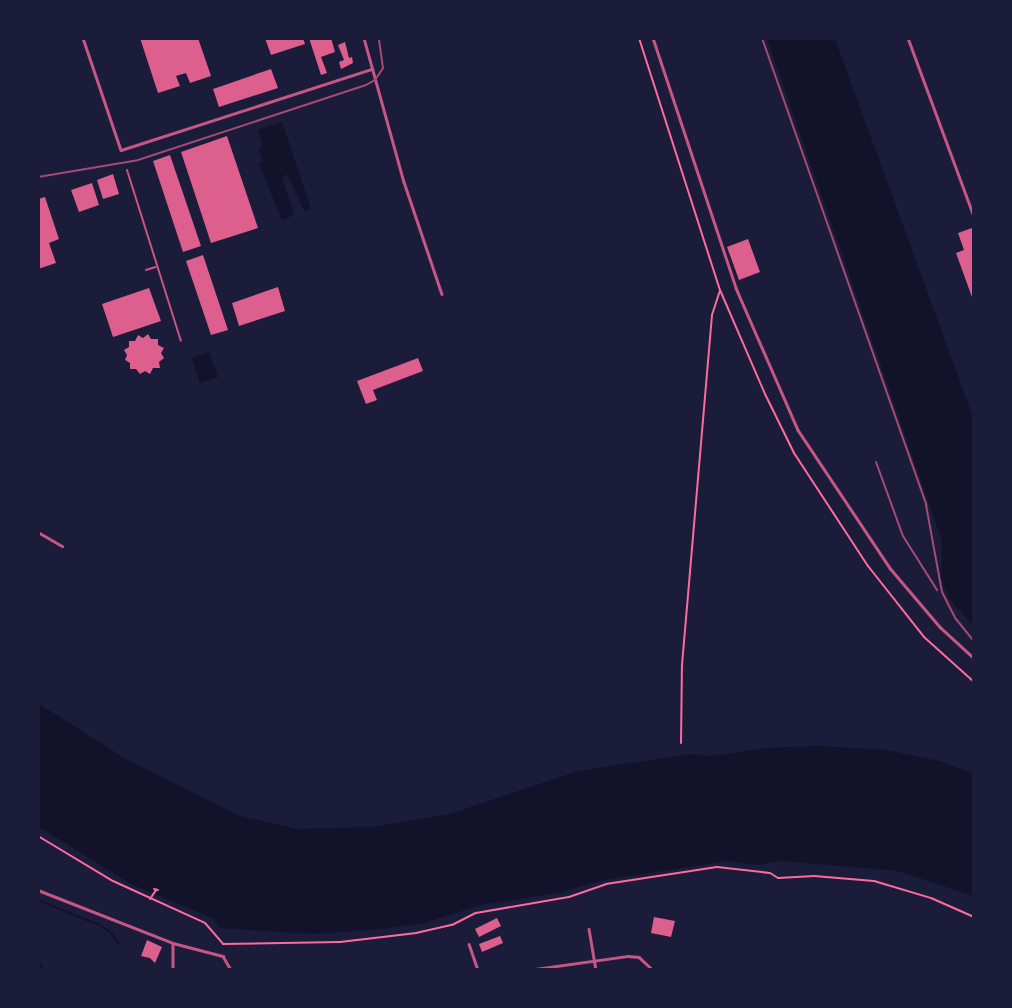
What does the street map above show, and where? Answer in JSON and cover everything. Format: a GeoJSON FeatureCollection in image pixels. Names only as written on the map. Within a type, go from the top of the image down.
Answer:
{"type":"FeatureCollection","features":[{"type":"Feature","properties":{"kind":"street"},"geometry":{"type":"LineString","coordinates":[[83,38],[121,150],[372,69]]}},
{"type":"Feature","properties":{"kind":"street"},"geometry":{"type":"LineString","coordinates":[[363,38],[411,205],[442,294]]}},
{"type":"Feature","properties":{"kind":"street"},"geometry":{"type":"LineString","coordinates":[[653,38],[728,266],[798,430],[890,568],[940,627],[974,658]]}},
{"type":"Feature","properties":{"kind":"street"},"geometry":{"type":"LineString","coordinates":[[908,38],[974,216]]}},
{"type":"Feature","properties":{"kind":"street"},"geometry":{"type":"LineString","coordinates":[[38,532],[61,546]]}},
{"type":"Feature","properties":{"kind":"street"},"geometry":{"type":"LineString","coordinates":[[38,890],[173,943],[207,950],[228,961],[231,970]]}},
{"type":"Feature","properties":{"kind":"street"},"geometry":{"type":"LineString","coordinates":[[589,929],[596,970]]}},
{"type":"Feature","properties":{"kind":"street"},"geometry":{"type":"LineString","coordinates":[[173,943],[173,970]]}},
{"type":"Feature","properties":{"kind":"street"},"geometry":{"type":"LineString","coordinates":[[469,944],[478,970]]}},
{"type":"Feature","properties":{"kind":"street"},"geometry":{"type":"LineString","coordinates":[[528,970],[628,956],[648,962],[653,970]]}},
{"type":"Feature","properties":{"kind":"lane"},"geometry":{"type":"LineString","coordinates":[[127,170],[181,341]]}},
{"type":"Feature","properties":{"kind":"lane"},"geometry":{"type":"LineString","coordinates":[[146,270],[157,266]]}},
{"type":"Feature","properties":{"kind":"path"},"geometry":{"type":"LineString","coordinates":[[639,38],[720,290],[788,441],[868,566],[924,637],[974,682]]}},
{"type":"Feature","properties":{"kind":"path"},"geometry":{"type":"LineString","coordinates":[[681,743],[682,665],[712,315],[720,290]]}},
{"type":"Feature","properties":{"kind":"path"},"geometry":{"type":"LineString","coordinates":[[38,836],[150,900],[205,923],[223,944],[340,942],[430,930],[507,906],[569,897],[606,884],[717,867],[771,873],[778,878],[814,876],[874,881],[931,898],[974,917]]}},
{"type":"Feature","properties":{"kind":"path"},"geometry":{"type":"LineString","coordinates":[[150,900],[156,889]]}},
{"type":"Feature","properties":{"kind":"shaded area"},"geometry":{"type":"Polygon","coordinates":[[[767,39],[835,39],[973,417],[973,626],[948,597],[941,577],[942,541],[767,39]]]}},
{"type":"Feature","properties":{"kind":"shaded area"},"geometry":{"type":"Polygon","coordinates":[[[282,122],[311,209],[305,212],[287,174],[282,177],[294,215],[282,220],[259,164],[263,162],[259,149],[263,147],[258,130],[282,122]]]}},
{"type":"Feature","properties":{"kind":"shaded area"},"geometry":{"type":"Polygon","coordinates":[[[209,352],[218,377],[200,383],[192,358],[209,352]]]}},
{"type":"Feature","properties":{"kind":"shaded area"},"geometry":{"type":"Polygon","coordinates":[[[38,703],[126,759],[240,816],[298,829],[373,827],[450,814],[578,771],[691,754],[712,756],[768,748],[817,746],[887,750],[939,761],[973,773],[973,896],[898,871],[781,861],[757,865],[727,861],[603,880],[562,892],[481,905],[424,923],[380,929],[313,934],[220,928],[212,918],[133,885],[39,827],[38,703]]]}},
{"type":"Feature","properties":{"kind":"building"},"geometry":{"type":"Polygon","coordinates":[[[140,38],[198,38],[211,76],[190,83],[186,73],[176,76],[180,86],[158,93],[140,38]]]}},
{"type":"Feature","properties":{"kind":"building"},"geometry":{"type":"Polygon","coordinates":[[[265,38],[303,38],[305,44],[271,55],[265,38]]]}},
{"type":"Feature","properties":{"kind":"building"},"geometry":{"type":"Polygon","coordinates":[[[309,38],[331,38],[335,52],[321,57],[327,73],[321,75],[309,38]]]}},
{"type":"Feature","properties":{"kind":"building"},"geometry":{"type":"Polygon","coordinates":[[[345,42],[353,63],[341,69],[339,62],[344,60],[338,45],[345,42]]]}},
{"type":"Feature","properties":{"kind":"building"},"geometry":{"type":"Polygon","coordinates":[[[271,69],[278,88],[219,107],[213,89],[271,69]]]}},
{"type":"Feature","properties":{"kind":"building"},"geometry":{"type":"Polygon","coordinates":[[[227,136],[258,228],[211,243],[181,152],[227,136]]]}},
{"type":"Feature","properties":{"kind":"building"},"geometry":{"type":"Polygon","coordinates":[[[170,155],[201,246],[183,252],[153,161],[170,155]]]}},
{"type":"Feature","properties":{"kind":"building"},"geometry":{"type":"Polygon","coordinates":[[[113,174],[119,194],[103,199],[97,180],[113,174]]]}},
{"type":"Feature","properties":{"kind":"building"},"geometry":{"type":"Polygon","coordinates":[[[92,183],[99,205],[79,212],[71,190],[92,183]]]}},
{"type":"Feature","properties":{"kind":"building"},"geometry":{"type":"Polygon","coordinates":[[[45,197],[59,239],[49,243],[56,263],[38,269],[38,199],[45,197]]]}},
{"type":"Feature","properties":{"kind":"building"},"geometry":{"type":"Polygon","coordinates":[[[972,228],[973,300],[956,253],[964,250],[958,233],[972,228]]]}},
{"type":"Feature","properties":{"kind":"building"},"geometry":{"type":"Polygon","coordinates":[[[748,239],[760,272],[739,280],[727,247],[748,239]]]}},
{"type":"Feature","properties":{"kind":"building"},"geometry":{"type":"Polygon","coordinates":[[[203,255],[228,330],[211,335],[186,261],[203,255]]]}},
{"type":"Feature","properties":{"kind":"building"},"geometry":{"type":"Polygon","coordinates":[[[278,287],[285,311],[239,326],[232,303],[278,287]]]}},
{"type":"Feature","properties":{"kind":"building"},"geometry":{"type":"Polygon","coordinates":[[[149,288],[161,321],[113,337],[102,304],[149,288]]]}},
{"type":"Feature","properties":{"kind":"building"},"geometry":{"type":"Polygon","coordinates":[[[148,334],[151,339],[158,339],[158,345],[164,348],[161,353],[164,358],[159,362],[160,368],[153,368],[150,374],[145,371],[140,374],[136,369],[130,369],[124,350],[129,347],[129,341],[135,341],[138,335],[143,338],[148,334]]]}},
{"type":"Feature","properties":{"kind":"building"},"geometry":{"type":"Polygon","coordinates":[[[418,358],[423,371],[373,390],[377,400],[366,404],[357,381],[418,358]]]}},
{"type":"Feature","properties":{"kind":"building"},"geometry":{"type":"Polygon","coordinates":[[[654,917],[675,921],[671,937],[651,933],[654,917]]]}},
{"type":"Feature","properties":{"kind":"building"},"geometry":{"type":"Polygon","coordinates":[[[497,918],[501,926],[479,937],[475,929],[497,918]]]}},
{"type":"Feature","properties":{"kind":"building"},"geometry":{"type":"Polygon","coordinates":[[[500,936],[503,943],[482,952],[479,944],[500,936]]]}},
{"type":"Feature","properties":{"kind":"building"},"geometry":{"type":"Polygon","coordinates":[[[147,940],[162,947],[155,963],[150,958],[141,956],[147,940]]]}},
{"type":"Feature","properties":{"kind":"waterway"},"geometry":{"type":"LineString","coordinates":[[38,900],[99,925],[110,932],[120,945]]}},
{"type":"Feature","properties":{"kind":"waterway"},"geometry":{"type":"LineString","coordinates":[[38,961],[43,970]]}},
{"type":"Feature","properties":{"kind":"tram line"},"geometry":{"type":"LineString","coordinates":[[38,177],[138,160],[366,85],[375,80],[383,68],[379,38]]}},
{"type":"Feature","properties":{"kind":"railway"},"geometry":{"type":"LineString","coordinates":[[762,38],[926,505],[942,592],[956,619],[974,641]]}},
{"type":"Feature","properties":{"kind":"railway"},"geometry":{"type":"LineString","coordinates":[[876,462],[903,536],[937,590]]}}]}
